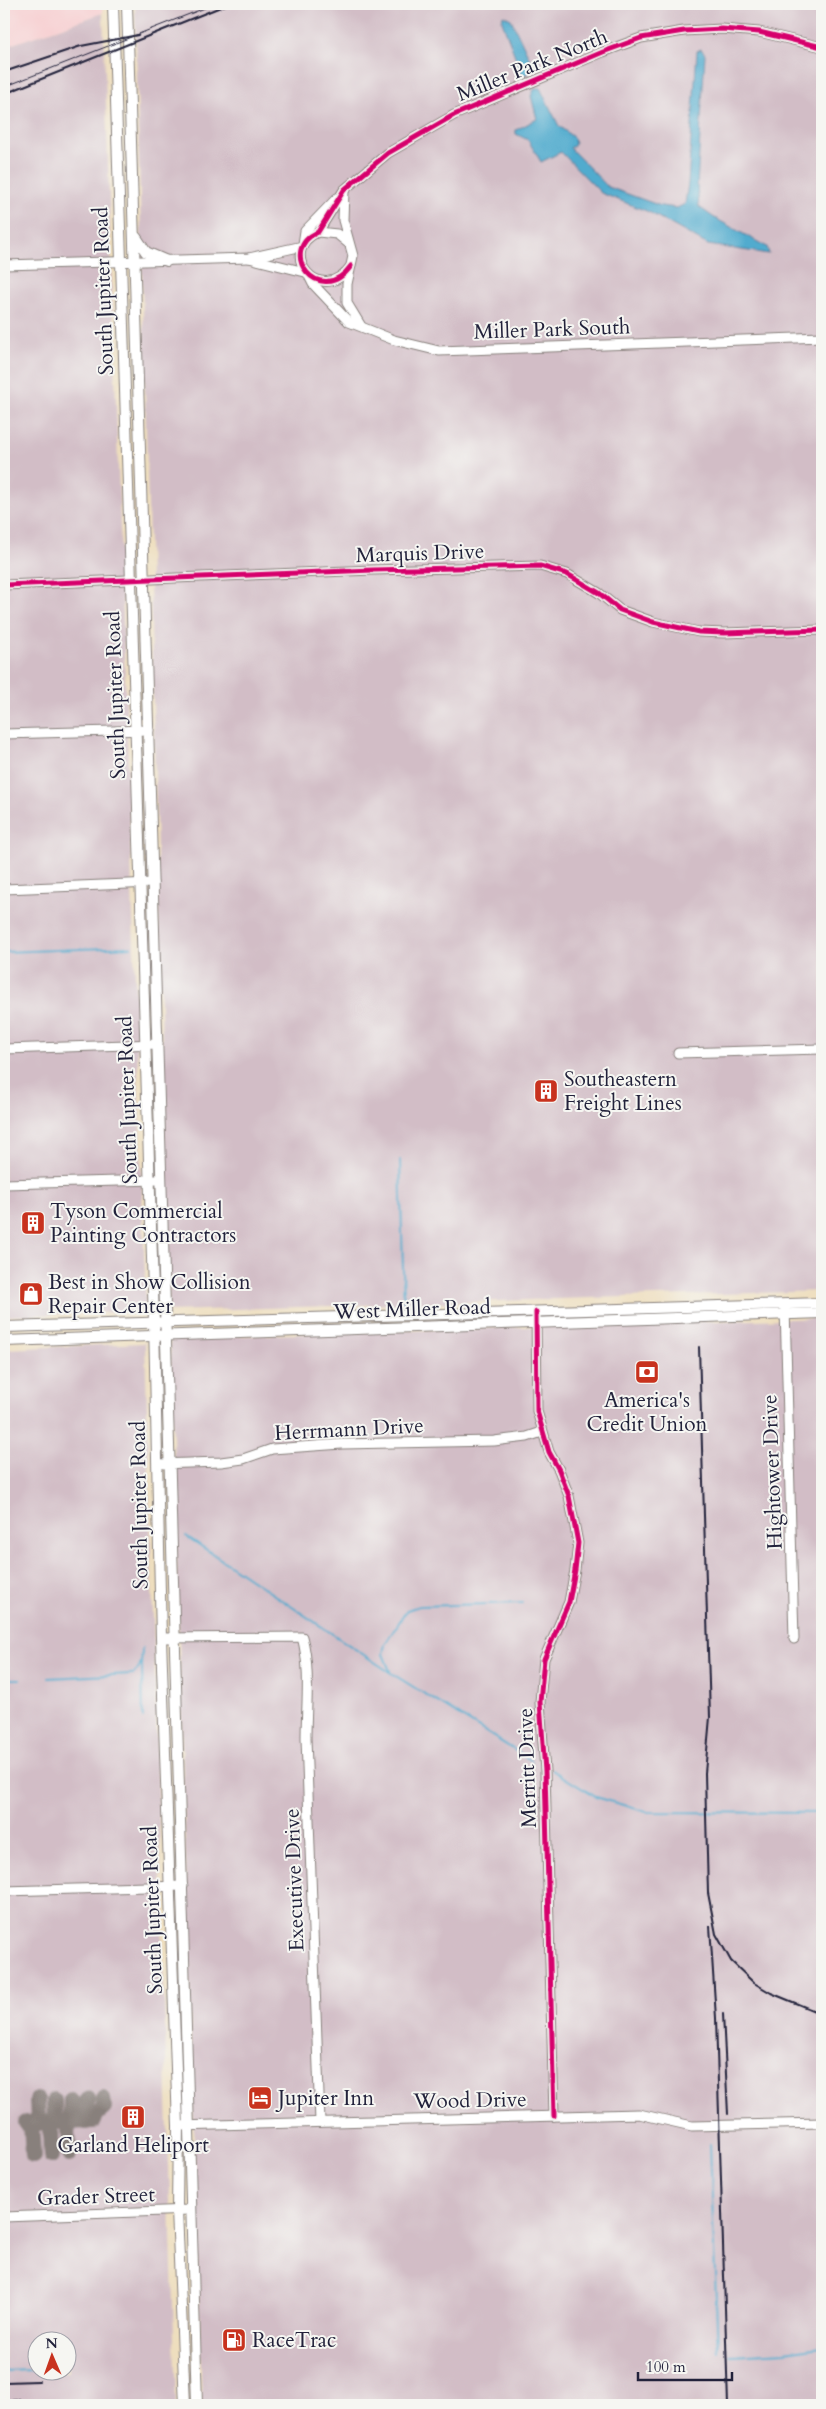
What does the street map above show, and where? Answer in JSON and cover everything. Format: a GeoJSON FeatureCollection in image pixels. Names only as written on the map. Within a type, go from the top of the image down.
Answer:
{"type":"FeatureCollection","features":[{"type":"Feature","properties":{"kind":"main road","name":"South Jupiter Road"},"geometry":{"type":"LineString","coordinates":[[112,4],[154,1322],[161,1638],[178,2126],[177,2210],[185,2405]]}},
{"type":"Feature","properties":{"kind":"main road","name":"South Jupiter Road"},"geometry":{"type":"LineString","coordinates":[[127,4],[197,2405]]}},
{"type":"Feature","properties":{"kind":"main road"},"geometry":{"type":"LineString","coordinates":[[117,134],[130,134]]}},
{"type":"Feature","properties":{"kind":"main road"},"geometry":{"type":"LineString","coordinates":[[135,235],[146,252],[167,261]]}},
{"type":"Feature","properties":{"kind":"main road"},"geometry":{"type":"LineString","coordinates":[[126,420],[139,420]]}},
{"type":"Feature","properties":{"kind":"main road"},"geometry":{"type":"LineString","coordinates":[[137,810],[151,810]]}},
{"type":"Feature","properties":{"kind":"main road"},"geometry":{"type":"LineString","coordinates":[[142,964],[156,963]]}},
{"type":"Feature","properties":{"kind":"main road","name":"West Miller Road"},"geometry":{"type":"LineString","coordinates":[[4,1341],[535,1323],[785,1309],[822,1303]]}},
{"type":"Feature","properties":{"kind":"main road","name":"West Miller Road"},"geometry":{"type":"LineString","coordinates":[[4,1327],[536,1312],[785,1309],[822,1313]]}},
{"type":"Feature","properties":{"kind":"main road"},"geometry":{"type":"LineString","coordinates":[[164,1734],[178,1733]]}},
{"type":"Feature","properties":{"kind":"street","name":"Miller Park North"},"geometry":{"type":"LineString","coordinates":[[249,258],[303,245],[312,235],[318,232],[344,190],[388,153],[454,115],[509,90],[641,38],[684,31],[722,29],[758,32],[822,47]]}},
{"type":"Feature","properties":{"kind":"street"},"geometry":{"type":"LineString","coordinates":[[344,190],[343,220],[353,256],[347,284],[347,303],[364,328]]}},
{"type":"Feature","properties":{"kind":"street"},"geometry":{"type":"LineString","coordinates":[[307,274],[301,263],[305,231],[344,190]]}},
{"type":"Feature","properties":{"kind":"street"},"geometry":{"type":"LineString","coordinates":[[318,232],[336,234],[350,245]]}},
{"type":"Feature","properties":{"kind":"street"},"geometry":{"type":"LineString","coordinates":[[4,265],[249,258],[307,274],[318,281],[333,281],[345,274],[351,266]]}},
{"type":"Feature","properties":{"kind":"street","name":"Miller Park South"},"geometry":{"type":"LineString","coordinates":[[307,274],[313,284],[349,322],[394,340],[439,351],[822,337]]}},
{"type":"Feature","properties":{"kind":"street","name":"Marquis Drive"},"geometry":{"type":"LineString","coordinates":[[4,585],[373,570],[540,566],[567,574],[582,581],[620,610],[653,622],[699,632],[822,630]]}},
{"type":"Feature","properties":{"kind":"street"},"geometry":{"type":"LineString","coordinates":[[4,734],[149,730]]}},
{"type":"Feature","properties":{"kind":"street"},"geometry":{"type":"LineString","coordinates":[[4,889],[154,883]]}},
{"type":"Feature","properties":{"kind":"street"},"geometry":{"type":"LineString","coordinates":[[4,1050],[158,1044]]}},
{"type":"Feature","properties":{"kind":"street"},"geometry":{"type":"LineString","coordinates":[[678,1053],[822,1049]]}},
{"type":"Feature","properties":{"kind":"street"},"geometry":{"type":"LineString","coordinates":[[4,1184],[162,1180]]}},
{"type":"Feature","properties":{"kind":"street","name":"Hightower Drive"},"geometry":{"type":"LineString","coordinates":[[785,1309],[794,1639]]}},
{"type":"Feature","properties":{"kind":"street","name":"Merritt Drive"},"geometry":{"type":"LineString","coordinates":[[536,1312],[538,1411],[542,1432],[569,1496],[578,1543],[569,1602],[544,1658],[540,1702],[545,1771],[554,2116]]}},
{"type":"Feature","properties":{"kind":"street","name":"Herrmann Drive"},"geometry":{"type":"LineString","coordinates":[[158,1464],[221,1462],[243,1458],[272,1448],[342,1444],[494,1441],[527,1437],[542,1432]]}},
{"type":"Feature","properties":{"kind":"street","name":"Executive Drive"},"geometry":{"type":"LineString","coordinates":[[175,1638],[302,1637],[305,1665],[320,2122]]}},
{"type":"Feature","properties":{"kind":"street"},"geometry":{"type":"LineString","coordinates":[[161,1638],[175,1638]]}},
{"type":"Feature","properties":{"kind":"street"},"geometry":{"type":"LineString","coordinates":[[4,1891],[183,1886]]}},
{"type":"Feature","properties":{"kind":"street","name":"Wood Drive"},"geometry":{"type":"LineString","coordinates":[[178,2126],[639,2114],[692,2126],[822,2122]]}},
{"type":"Feature","properties":{"kind":"street"},"geometry":{"type":"LineString","coordinates":[[822,2122],[822,2130]]}},
{"type":"Feature","properties":{"kind":"street","name":"Grader Street"},"geometry":{"type":"LineString","coordinates":[[4,2217],[190,2210]]}},
{"type":"Feature","properties":{"kind":"shaded area"},"geometry":{"type":"Polygon","coordinates":[[[4,4],[103,4],[103,13],[4,47],[4,4]]]}},
{"type":"Feature","properties":{"kind":"shaded area"},"geometry":{"type":"Polygon","coordinates":[[[135,4],[822,4],[822,1291],[169,1311],[135,4]]]}},
{"type":"Feature","properties":{"kind":"shaded area"},"geometry":{"type":"Polygon","coordinates":[[[103,13],[146,1311],[4,1316],[4,47],[103,13]]]}},
{"type":"Feature","properties":{"kind":"shaded area"},"geometry":{"type":"Polygon","coordinates":[[[822,1318],[822,2405],[202,2405],[170,1338],[822,1318]]]}},
{"type":"Feature","properties":{"kind":"shaded area"},"geometry":{"type":"Polygon","coordinates":[[[145,1343],[176,2405],[4,2405],[4,1349],[145,1343]]]}},
{"type":"Feature","properties":{"kind":"water"},"geometry":{"type":"Polygon","coordinates":[[[503,15],[511,19],[534,68],[530,73],[522,75],[502,21],[503,15]]]}},
{"type":"Feature","properties":{"kind":"water"},"geometry":{"type":"Polygon","coordinates":[[[701,49],[705,54],[697,186],[699,207],[713,217],[767,247],[769,254],[708,245],[649,212],[601,193],[561,152],[541,162],[528,140],[516,134],[516,130],[537,119],[531,96],[535,88],[540,88],[559,126],[574,138],[575,145],[570,148],[608,187],[661,206],[677,208],[685,204],[697,51],[701,49]]]}},
{"type":"Feature","properties":{"kind":"waterway"},"geometry":{"type":"LineString","coordinates":[[4,952],[131,947]]}},
{"type":"Feature","properties":{"kind":"waterway"},"geometry":{"type":"LineString","coordinates":[[400,1160],[404,1305]]}},
{"type":"Feature","properties":{"kind":"waterway"},"geometry":{"type":"LineString","coordinates":[[186,1536],[391,1673],[532,1761]]}},
{"type":"Feature","properties":{"kind":"waterway"},"geometry":{"type":"LineString","coordinates":[[390,1671],[383,1654],[385,1644],[407,1610],[419,1606],[522,1603]]}},
{"type":"Feature","properties":{"kind":"waterway"},"geometry":{"type":"LineString","coordinates":[[48,1678],[133,1674],[140,1666],[142,1648]]}},
{"type":"Feature","properties":{"kind":"waterway"},"geometry":{"type":"LineString","coordinates":[[142,1663],[143,1718]]}},
{"type":"Feature","properties":{"kind":"waterway"},"geometry":{"type":"LineString","coordinates":[[4,1679],[20,1679]]}},
{"type":"Feature","properties":{"kind":"waterway"},"geometry":{"type":"LineString","coordinates":[[552,1770],[596,1797],[647,1812],[822,1813]]}},
{"type":"Feature","properties":{"kind":"waterway"},"geometry":{"type":"LineString","coordinates":[[710,2144],[718,2352]]}},
{"type":"Feature","properties":{"kind":"waterway"},"geometry":{"type":"LineString","coordinates":[[730,2355],[784,2352],[822,2347]]}},
{"type":"Feature","properties":{"kind":"waterway"},"geometry":{"type":"LineString","coordinates":[[4,2371],[28,2370]]}},
{"type":"Feature","properties":{"kind":"taxiway"},"geometry":{"type":"LineString","coordinates":[[86,2122],[87,2099]]}},
{"type":"Feature","properties":{"kind":"taxiway"},"geometry":{"type":"LineString","coordinates":[[25,2123],[94,2121],[96,2115],[104,2108],[103,2099]]}},
{"type":"Feature","properties":{"kind":"taxiway"},"geometry":{"type":"LineString","coordinates":[[36,2124],[38,2122],[37,2100]]}},
{"type":"Feature","properties":{"kind":"taxiway"},"geometry":{"type":"LineString","coordinates":[[53,2123],[55,2120],[54,2100]]}},
{"type":"Feature","properties":{"kind":"taxiway"},"geometry":{"type":"LineString","coordinates":[[69,2122],[71,2120],[71,2100]]}},
{"type":"Feature","properties":{"kind":"taxiway"},"geometry":{"type":"LineString","coordinates":[[66,2122],[68,2125],[69,2155]]}},
{"type":"Feature","properties":{"kind":"taxiway"},"geometry":{"type":"LineString","coordinates":[[48,2123],[50,2126],[51,2156]]}},
{"type":"Feature","properties":{"kind":"taxiway"},"geometry":{"type":"LineString","coordinates":[[31,2124],[33,2156]]}},
{"type":"Feature","properties":{"kind":"tram line"},"geometry":{"type":"LineString","coordinates":[[4,87],[215,4]]}},
{"type":"Feature","properties":{"kind":"railway"},"geometry":{"type":"LineString","coordinates":[[4,94],[228,4]]}},
{"type":"Feature","properties":{"kind":"railway"},"geometry":{"type":"LineString","coordinates":[[4,72],[81,46],[138,35]]}},
{"type":"Feature","properties":{"kind":"railway"},"geometry":{"type":"LineString","coordinates":[[699,1347],[710,1717],[705,1773],[708,1893],[716,1934],[731,1961],[754,1983],[771,1993],[822,2014]]}},
{"type":"Feature","properties":{"kind":"railway"},"geometry":{"type":"LineString","coordinates":[[710,1926],[716,2018],[728,2405]]}},
{"type":"Feature","properties":{"kind":"railway"},"geometry":{"type":"LineString","coordinates":[[723,2014],[728,2114]]}},
{"type":"Feature","properties":{"kind":"railway"},"geometry":{"type":"LineString","coordinates":[[4,2382],[28,2381]]}},
{"type":"Feature","properties":{"kind":"railway"},"geometry":{"type":"LineString","coordinates":[[4,2401],[21,2400]]}},
{"type":"Feature","properties":{"kind":"cycle path"},"geometry":{"type":"LineString","coordinates":[[351,266],[339,278],[327,282],[316,279],[307,272],[301,262],[301,251],[306,241],[318,232],[344,190],[388,153],[454,115],[603,52],[641,38],[684,31],[722,29],[759,32],[822,47]]}},
{"type":"Feature","properties":{"kind":"cycle path"},"geometry":{"type":"LineString","coordinates":[[4,585],[373,570],[540,566],[567,574],[599,593],[620,610],[653,622],[699,632],[822,630]]}},
{"type":"Feature","properties":{"kind":"cycle path"},"geometry":{"type":"LineString","coordinates":[[536,1312],[537,1411],[549,1452],[559,1470],[569,1496],[578,1543],[569,1602],[544,1659],[540,1702],[545,1771],[554,2116]]}},
{"type":"Feature","properties":{"kind":"place","name":"Southeastern Freight Lines"},"geometry":{"type":"Point","coordinates":[546,1091]}},
{"type":"Feature","properties":{"kind":"place","name":"Tyson Commercial Painting Contractors"},"geometry":{"type":"Point","coordinates":[33,1223]}},
{"type":"Feature","properties":{"kind":"place","name":"Best in Show Collision Repair Center"},"geometry":{"type":"Point","coordinates":[31,1294]}},
{"type":"Feature","properties":{"kind":"place","name":"America's Credit Union"},"geometry":{"type":"Point","coordinates":[647,1372]}},
{"type":"Feature","properties":{"kind":"place","name":"Jupiter Inn"},"geometry":{"type":"Point","coordinates":[260,2098]}},
{"type":"Feature","properties":{"kind":"place","name":"Garland Heliport"},"geometry":{"type":"Point","coordinates":[133,2117]}},
{"type":"Feature","properties":{"kind":"place","name":"RaceTrac"},"geometry":{"type":"Point","coordinates":[234,2340]}}]}
